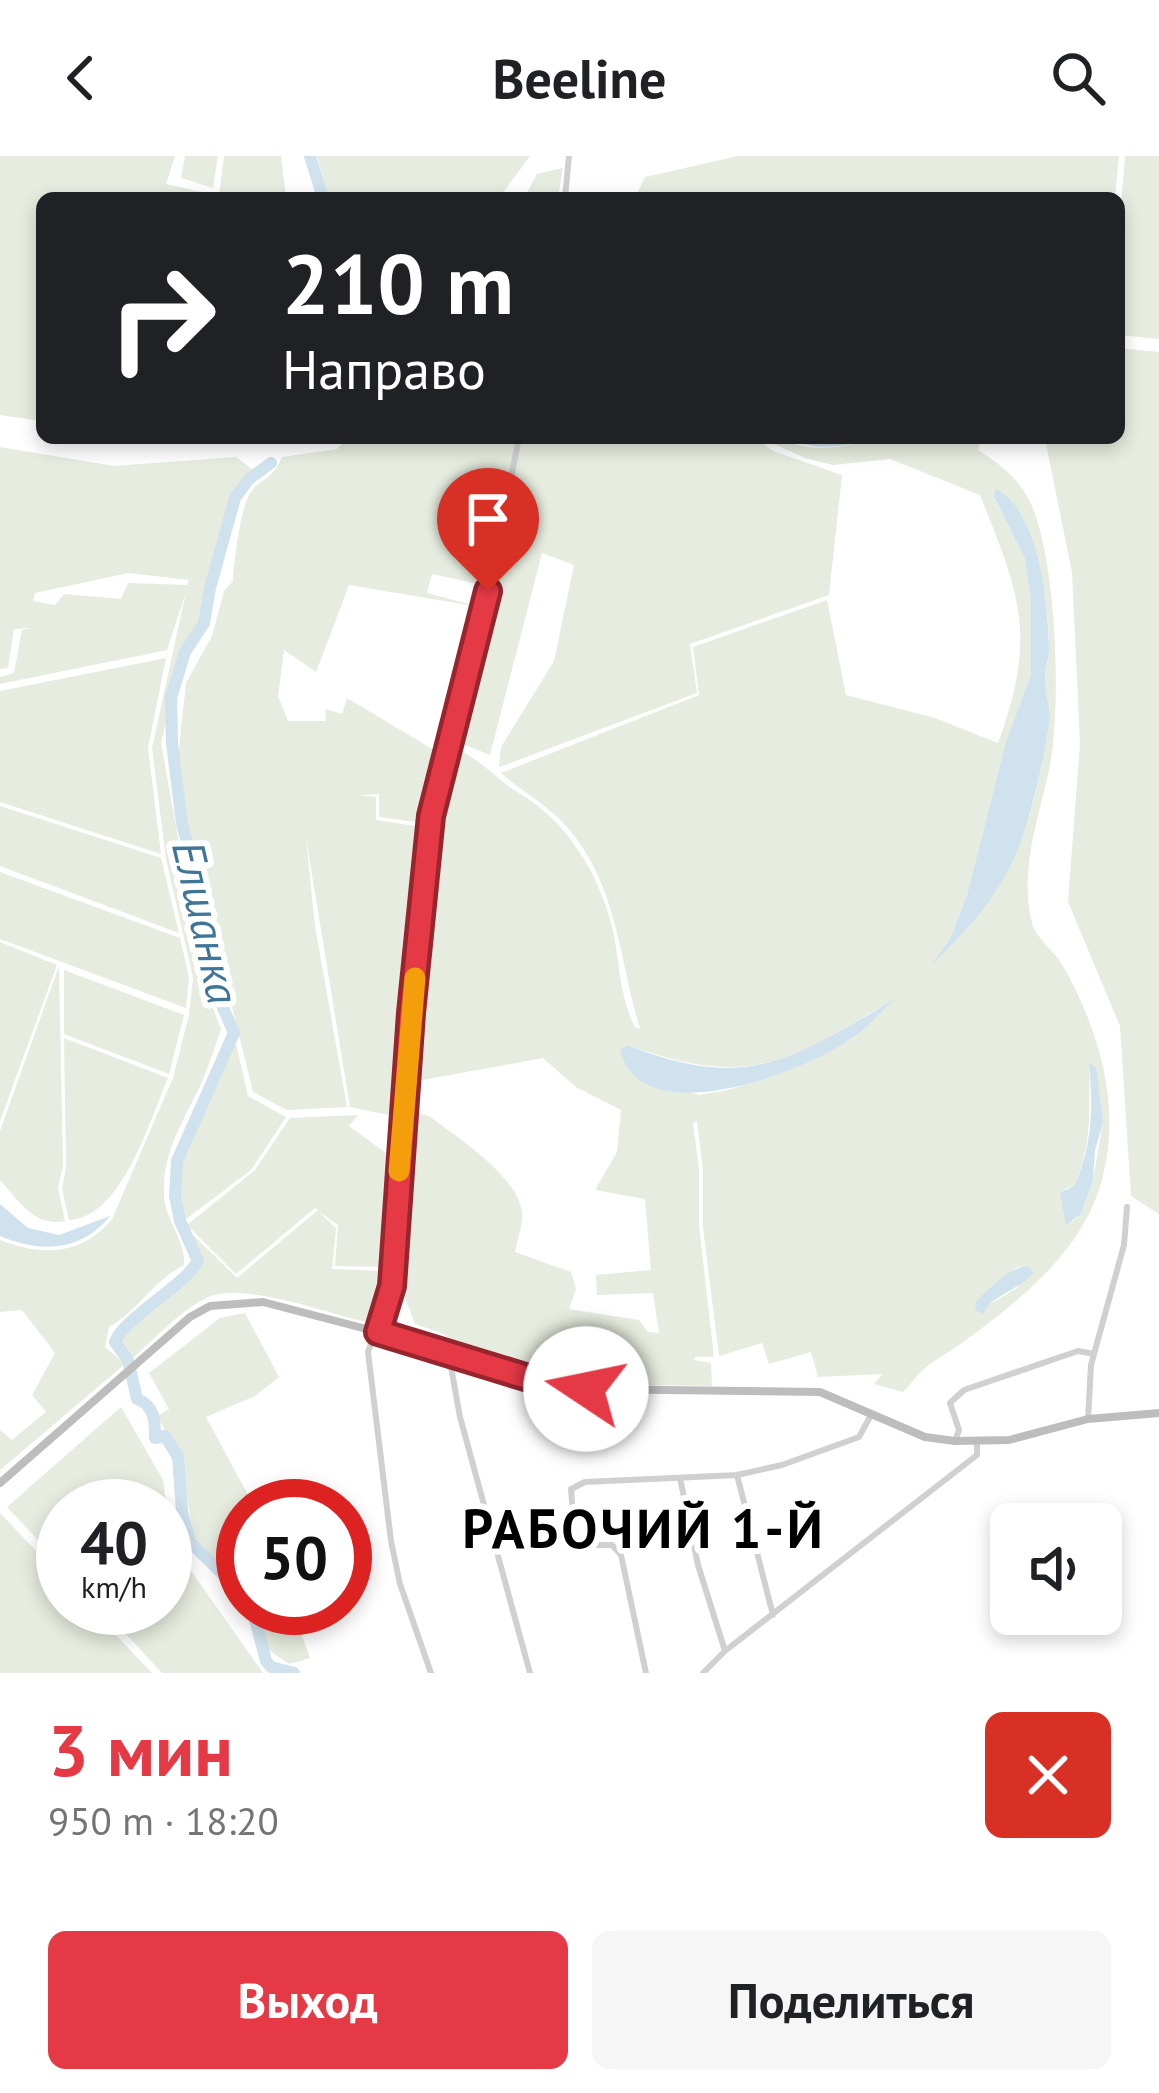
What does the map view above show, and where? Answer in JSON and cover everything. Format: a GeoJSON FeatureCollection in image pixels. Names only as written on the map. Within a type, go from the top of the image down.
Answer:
{"type":"FeatureCollection","features":[{"type":"Feature","properties":{"kind":"main road"},"geometry":{"type":"LineString","coordinates":[[0,1483],[190,1317],[210,1306],[232,1302],[262,1302],[535,1380],[586,1389],[820,1392],[925,1437],[955,1441],[1009,1440],[1088,1419],[1159,1412]]}},
{"type":"Feature","properties":{"kind":"street"},"geometry":{"type":"LineString","coordinates":[[566,192],[569,156]]}},
{"type":"Feature","properties":{"kind":"street"},"geometry":{"type":"LineString","coordinates":[[431,1673],[400,1584],[391,1541],[368,1352],[392,1286],[411,1013],[431,816],[479,636],[518,444]]}},
{"type":"Feature","properties":{"kind":"street"},"geometry":{"type":"LineString","coordinates":[[1088,1419],[1094,1354],[1124,1245],[1127,1207]]}},
{"type":"Feature","properties":{"kind":"street"},"geometry":{"type":"LineString","coordinates":[[955,1441],[959,1430],[950,1403],[964,1390],[1078,1351],[1094,1354]]}},
{"type":"Feature","properties":{"kind":"street"},"geometry":{"type":"LineString","coordinates":[[454,1355],[451,1367],[460,1417],[530,1673]]}},
{"type":"Feature","properties":{"kind":"street"},"geometry":{"type":"LineString","coordinates":[[646,1673],[621,1555],[612,1545],[584,1546],[573,1538],[569,1494],[574,1486],[585,1481],[737,1475],[782,1466],[859,1437],[872,1413]]}},
{"type":"Feature","properties":{"kind":"street"},"geometry":{"type":"LineString","coordinates":[[703,1673],[977,1455],[977,1442]]}},
{"type":"Feature","properties":{"kind":"street"},"geometry":{"type":"LineString","coordinates":[[737,1475],[773,1616]]}},
{"type":"Feature","properties":{"kind":"street"},"geometry":{"type":"LineString","coordinates":[[680,1478],[698,1565],[725,1651]]}},
{"type":"Feature","properties":{"kind":"shaded area"},"geometry":{"type":"Polygon","coordinates":[[[0,156],[175,156],[166,184],[201,192],[36,192],[36,420],[0,415],[0,156]]]}},
{"type":"Feature","properties":{"kind":"shaded area"},"geometry":{"type":"Polygon","coordinates":[[[185,156],[218,156],[213,188],[181,178],[185,156]]]}},
{"type":"Feature","properties":{"kind":"shaded area"},"geometry":{"type":"Polygon","coordinates":[[[224,156],[281,156],[285,192],[220,192],[224,156]]]}},
{"type":"Feature","properties":{"kind":"shaded area"},"geometry":{"type":"Polygon","coordinates":[[[317,156],[530,156],[503,192],[327,192],[317,156]]]}},
{"type":"Feature","properties":{"kind":"shaded area"},"geometry":{"type":"Polygon","coordinates":[[[738,156],[1119,156],[1116,192],[638,192],[645,177],[738,156]]]}},
{"type":"Feature","properties":{"kind":"shaded area"},"geometry":{"type":"Polygon","coordinates":[[[1125,156],[1159,156],[1159,339],[1125,336],[1125,156]]]}},
{"type":"Feature","properties":{"kind":"shaded area"},"geometry":{"type":"Polygon","coordinates":[[[563,168],[559,192],[527,192],[537,174],[563,168]]]}},
{"type":"Feature","properties":{"kind":"shaded area"},"geometry":{"type":"Polygon","coordinates":[[[1125,349],[1159,352],[1159,1214],[1131,1196],[1120,1026],[1068,902],[1080,743],[1072,572],[1047,444],[1125,444],[1125,349]]]}},
{"type":"Feature","properties":{"kind":"shaded area"},"geometry":{"type":"Polygon","coordinates":[[[342,444],[764,444],[842,475],[829,595],[690,644],[697,693],[499,767],[501,747],[554,661],[574,565],[542,553],[490,755],[458,742],[496,588],[432,574],[427,593],[480,607],[349,585],[316,672],[284,650],[278,696],[288,721],[326,721],[325,709],[342,714],[347,698],[434,750],[422,823],[379,817],[379,794],[359,795],[376,797],[376,820],[422,827],[403,1007],[398,1117],[350,1107],[306,838],[315,926],[347,1107],[287,1110],[253,1092],[180,795],[178,757],[186,683],[212,636],[224,591],[233,581],[246,501],[282,457],[337,449],[342,444]]]}},
{"type":"Feature","properties":{"kind":"shaded area"},"geometry":{"type":"Polygon","coordinates":[[[774,444],[829,448],[980,444],[978,450],[1025,492],[1038,525],[1051,594],[1056,673],[1053,744],[1032,846],[1029,903],[1034,929],[1076,990],[1103,1068],[1108,1149],[1094,1202],[1050,1269],[961,1344],[926,1367],[903,1392],[874,1384],[882,1374],[818,1377],[811,1352],[769,1364],[762,1343],[719,1356],[703,1228],[697,1121],[693,1123],[699,1225],[714,1357],[694,1360],[711,1363],[712,1386],[566,1379],[480,1358],[442,1333],[415,1324],[404,1295],[397,1290],[409,1121],[421,1114],[470,1146],[510,1186],[522,1213],[515,1252],[571,1272],[576,1289],[569,1309],[639,1320],[648,1332],[659,1333],[653,1293],[597,1295],[596,1275],[651,1270],[645,1199],[595,1190],[617,1152],[621,1110],[576,1087],[543,1058],[412,1082],[428,874],[452,752],[458,749],[534,803],[573,843],[607,909],[626,1003],[640,1029],[615,924],[597,873],[567,827],[501,773],[699,695],[693,647],[827,600],[846,695],[935,718],[998,743],[1017,673],[1019,617],[1006,562],[980,495],[890,459],[833,465],[774,444]],[[994,498],[1025,559],[1031,603],[1031,675],[1006,741],[967,895],[936,960],[977,917],[1009,866],[1031,811],[1043,752],[1049,651],[1045,593],[1029,536],[1012,501],[994,498]],[[888,1004],[797,1053],[749,1066],[679,1061],[627,1045],[643,1080],[699,1095],[780,1073],[850,1040],[888,1004]],[[1090,1063],[1085,1154],[1074,1186],[1065,1189],[1072,1222],[1081,1214],[1093,1180],[1103,1121],[1090,1063]],[[1027,1266],[1017,1267],[976,1301],[985,1307],[1017,1288],[1027,1266]]]}},
{"type":"Feature","properties":{"kind":"shaded area"},"geometry":{"type":"Polygon","coordinates":[[[0,447],[114,466],[236,457],[257,473],[243,480],[227,507],[201,603],[201,622],[168,692],[161,742],[192,917],[204,940],[204,985],[221,1029],[176,1137],[164,1179],[165,1204],[184,1265],[109,1327],[105,1347],[125,1364],[0,1470],[0,1430],[12,1440],[46,1412],[32,1395],[55,1353],[22,1310],[0,1312],[0,1240],[31,1249],[60,1249],[88,1240],[112,1219],[173,1078],[189,1015],[193,978],[166,859],[152,748],[186,592],[167,650],[0,684],[0,677],[14,673],[22,630],[31,628],[14,629],[8,668],[0,669],[0,447]],[[128,573],[35,593],[33,601],[55,605],[64,594],[121,599],[128,583],[187,585],[189,580],[128,573]]]}},
{"type":"Feature","properties":{"kind":"shaded area"},"geometry":{"type":"Polygon","coordinates":[[[166,658],[148,748],[161,854],[0,802],[0,691],[166,658]]]}},
{"type":"Feature","properties":{"kind":"shaded area"},"geometry":{"type":"Polygon","coordinates":[[[0,806],[161,858],[179,933],[0,866],[0,806]]]}},
{"type":"Feature","properties":{"kind":"shaded area"},"geometry":{"type":"Polygon","coordinates":[[[0,872],[180,938],[189,977],[186,1008],[0,939],[0,872]]]}},
{"type":"Feature","properties":{"kind":"shaded area"},"geometry":{"type":"Polygon","coordinates":[[[0,942],[57,965],[0,1121],[0,942]]]}},
{"type":"Feature","properties":{"kind":"shaded area"},"geometry":{"type":"Polygon","coordinates":[[[59,966],[63,1166],[58,1188],[65,1221],[54,1222],[28,1211],[0,1180],[0,1131],[59,966]]]}},
{"type":"Feature","properties":{"kind":"shaded area"},"geometry":{"type":"Polygon","coordinates":[[[64,970],[184,1015],[169,1074],[64,1034],[64,970]]]}},
{"type":"Feature","properties":{"kind":"shaded area"},"geometry":{"type":"Polygon","coordinates":[[[233,1031],[248,1096],[286,1117],[251,1170],[178,1225],[174,1158],[233,1031]]]}},
{"type":"Feature","properties":{"kind":"shaded area"},"geometry":{"type":"Polygon","coordinates":[[[64,1038],[168,1078],[119,1185],[88,1215],[69,1220],[62,1189],[66,1166],[64,1038]]]}},
{"type":"Feature","properties":{"kind":"shaded area"},"geometry":{"type":"Polygon","coordinates":[[[358,1115],[349,1126],[394,1159],[386,1267],[335,1266],[338,1225],[318,1211],[336,1228],[332,1269],[385,1271],[382,1301],[370,1320],[261,1295],[221,1294],[186,1310],[133,1358],[111,1342],[112,1335],[193,1264],[181,1228],[237,1278],[318,1210],[236,1274],[187,1225],[255,1170],[290,1118],[358,1115]]]}},
{"type":"Feature","properties":{"kind":"shaded area"},"geometry":{"type":"Polygon","coordinates":[[[245,1313],[279,1377],[255,1396],[206,1417],[239,1479],[216,1479],[216,1560],[194,1537],[192,1479],[184,1479],[179,1454],[157,1416],[169,1409],[149,1373],[220,1318],[245,1313]]]}},
{"type":"Feature","properties":{"kind":"shaded area"},"geometry":{"type":"Polygon","coordinates":[[[121,1407],[162,1479],[39,1479],[121,1407]]]}},
{"type":"Feature","properties":{"kind":"shaded area"},"geometry":{"type":"Polygon","coordinates":[[[36,1482],[36,1538],[7,1507],[36,1482]]]}},
{"type":"Feature","properties":{"kind":"shaded area"},"geometry":{"type":"Polygon","coordinates":[[[0,1513],[36,1551],[36,1635],[116,1635],[152,1673],[0,1673],[0,1513]]]}},
{"type":"Feature","properties":{"kind":"shaded area"},"geometry":{"type":"Polygon","coordinates":[[[192,1572],[216,1606],[216,1635],[236,1635],[263,1673],[162,1673],[127,1635],[192,1635],[192,1572]]]}},
{"type":"Feature","properties":{"kind":"shaded area"},"geometry":{"type":"Polygon","coordinates":[[[260,1635],[302,1635],[310,1658],[289,1664],[263,1646],[260,1635]]]}},
{"type":"Feature","properties":{"kind":"water"},"geometry":{"type":"Polygon","coordinates":[[[996,489],[1022,517],[1039,561],[1048,632],[1049,723],[1036,792],[1014,858],[977,917],[930,967],[950,939],[967,895],[1006,741],[1031,675],[1031,603],[1025,559],[994,497],[996,489]]]}},
{"type":"Feature","properties":{"kind":"water"},"geometry":{"type":"Polygon","coordinates":[[[893,1000],[863,1030],[830,1052],[727,1089],[691,1093],[659,1089],[634,1076],[620,1050],[627,1045],[704,1066],[766,1063],[825,1039],[893,1000]]]}},
{"type":"Feature","properties":{"kind":"water"},"geometry":{"type":"Polygon","coordinates":[[[1089,1062],[1096,1068],[1103,1122],[1093,1180],[1081,1214],[1066,1225],[1060,1193],[1074,1186],[1085,1156],[1091,1110],[1089,1062]]]}},
{"type":"Feature","properties":{"kind":"water"},"geometry":{"type":"Polygon","coordinates":[[[0,1204],[28,1228],[59,1235],[110,1216],[86,1237],[45,1247],[0,1236],[0,1204]]]}},
{"type":"Feature","properties":{"kind":"water"},"geometry":{"type":"Polygon","coordinates":[[[1027,1266],[1034,1272],[1028,1278],[984,1314],[975,1310],[976,1301],[1000,1280],[1027,1266]]]}},
{"type":"Feature","properties":{"kind":"waterway","name":"Елшанка"},"geometry":{"type":"LineString","coordinates":[[310,156],[321,192]]}},
{"type":"Feature","properties":{"kind":"waterway","name":"Елшанка"},"geometry":{"type":"LineString","coordinates":[[216,1568],[190,1542],[178,1457],[165,1436],[155,1438],[153,1415],[137,1399],[128,1360],[115,1342],[129,1323],[198,1261],[180,1221],[175,1196],[177,1161],[234,1033],[215,989],[217,942],[203,919],[182,824],[171,698],[185,652],[204,623],[235,498],[249,479],[271,463]]}},
{"type":"Feature","properties":{"kind":"waterway","name":"Елшанка"},"geometry":{"type":"LineString","coordinates":[[259,1635],[271,1667],[294,1673]]}},
{"type":"Feature","properties":{"kind":"slow traffic"},"geometry":{"type":"LineString","coordinates":[[399,1171],[415,978]]}},
{"type":"Feature","properties":{"kind":"district","name":"РАБОЧИЙ 1‑Й"},"geometry":{"type":"Point","coordinates":[644,1529]}},
{"type":"Feature","properties":{"kind":"route"},"geometry":{"type":"LineString","coordinates":[[488,591],[431,816],[411,1013],[392,1286],[378,1332],[535,1380],[586,1389]]}}]}
